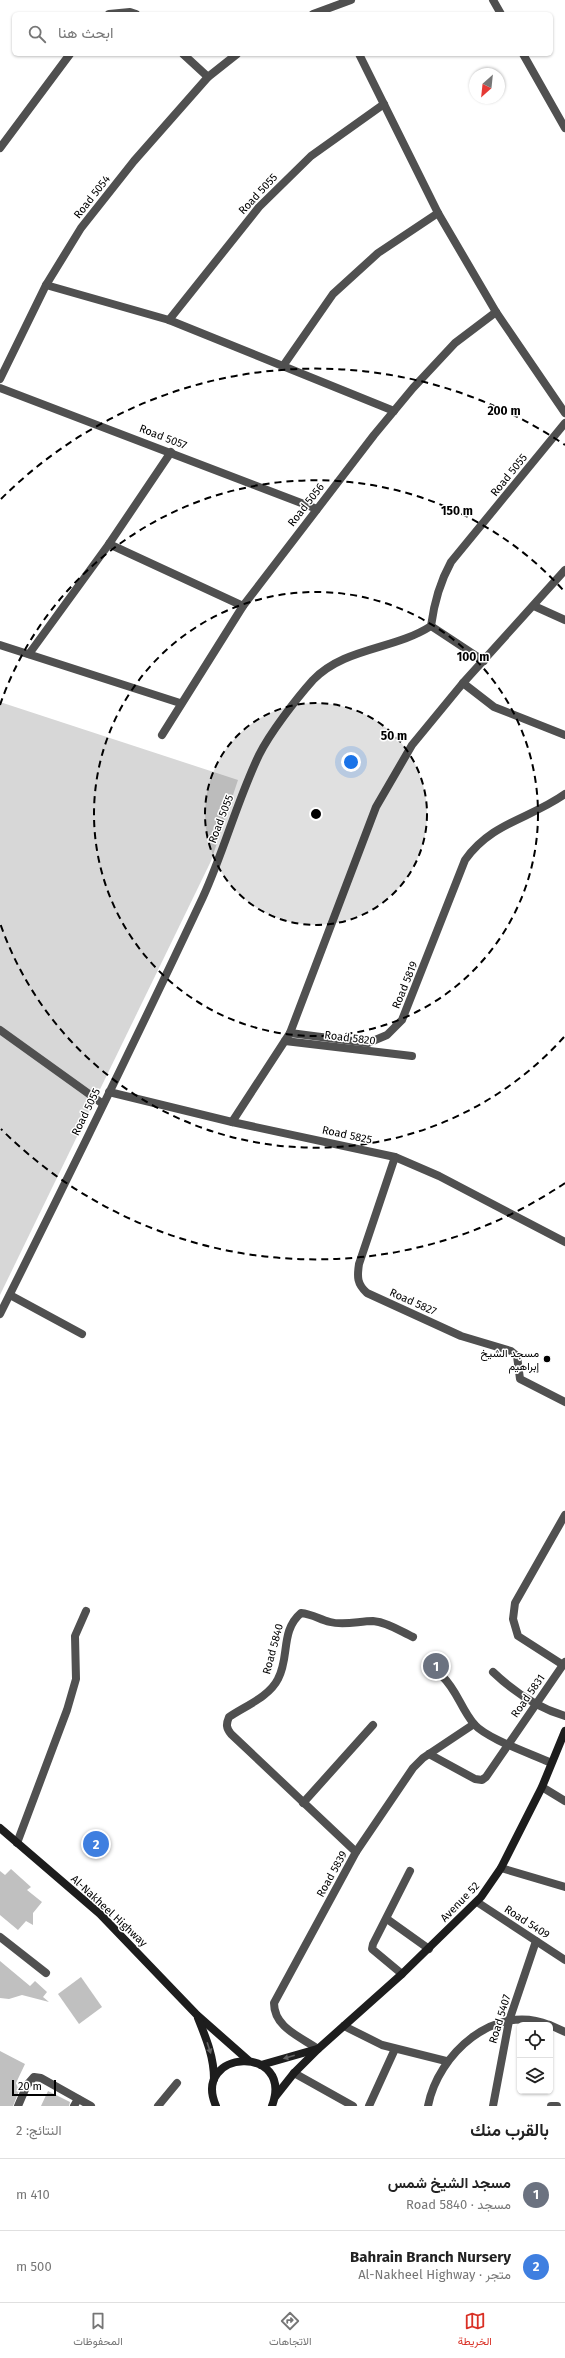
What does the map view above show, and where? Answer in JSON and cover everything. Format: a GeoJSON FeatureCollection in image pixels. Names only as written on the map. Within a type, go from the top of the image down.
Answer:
{"type":"FeatureCollection","features":[{"type":"Feature","properties":{"kind":"street"},"geometry":{"type":"LineString","coordinates":[[318,12],[352,0]]}},
{"type":"Feature","properties":{"kind":"street"},"geometry":{"type":"LineString","coordinates":[[493,0],[500,12]]}},
{"type":"Feature","properties":{"kind":"street"},"geometry":{"type":"LineString","coordinates":[[335,6],[338,12]]}},
{"type":"Feature","properties":{"kind":"street"},"geometry":{"type":"LineString","coordinates":[[0,148],[69,56]]}},
{"type":"Feature","properties":{"kind":"street"},"geometry":{"type":"LineString","coordinates":[[186,56],[208,77]]}},
{"type":"Feature","properties":{"kind":"street","name":"Road 5054"},"geometry":{"type":"LineString","coordinates":[[0,379],[46,285],[81,228],[134,161],[208,77],[234,56]]}},
{"type":"Feature","properties":{"kind":"street"},"geometry":{"type":"LineString","coordinates":[[360,56],[438,213],[496,312],[565,413]]}},
{"type":"Feature","properties":{"kind":"street"},"geometry":{"type":"LineString","coordinates":[[524,56],[565,128]]}},
{"type":"Feature","properties":{"kind":"street","name":"Road 5055"},"geometry":{"type":"LineString","coordinates":[[169,320],[259,207],[310,156],[384,104]]}},
{"type":"Feature","properties":{"kind":"street"},"geometry":{"type":"LineString","coordinates":[[283,366],[333,294],[378,253],[438,213]]}},
{"type":"Feature","properties":{"kind":"street"},"geometry":{"type":"LineString","coordinates":[[46,285],[169,320],[394,411]]}},
{"type":"Feature","properties":{"kind":"street","name":"Road 5056"},"geometry":{"type":"LineString","coordinates":[[162,735],[180,703],[243,606],[394,411],[455,343],[496,312]]}},
{"type":"Feature","properties":{"kind":"street","name":"Road 5057"},"geometry":{"type":"LineString","coordinates":[[0,388],[317,509]]}},
{"type":"Feature","properties":{"kind":"street","name":"Road 5055"},"geometry":{"type":"LineString","coordinates":[[0,1314],[204,894],[260,753],[314,679],[331,666],[356,653],[400,641],[430,626],[433,607],[444,575],[451,562],[565,423]]}},
{"type":"Feature","properties":{"kind":"street"},"geometry":{"type":"LineString","coordinates":[[29,654],[109,544],[171,452]]}},
{"type":"Feature","properties":{"kind":"street"},"geometry":{"type":"LineString","coordinates":[[109,544],[243,606]]}},
{"type":"Feature","properties":{"kind":"street"},"geometry":{"type":"LineString","coordinates":[[232,1122],[287,1037],[376,807],[412,745],[463,683],[565,570]]}},
{"type":"Feature","properties":{"kind":"street"},"geometry":{"type":"LineString","coordinates":[[534,606],[565,620]]}},
{"type":"Feature","properties":{"kind":"street"},"geometry":{"type":"LineString","coordinates":[[430,626],[484,661]]}},
{"type":"Feature","properties":{"kind":"street"},"geometry":{"type":"LineString","coordinates":[[0,645],[180,703]]}},
{"type":"Feature","properties":{"kind":"street"},"geometry":{"type":"LineString","coordinates":[[463,683],[494,707],[565,735]]}},
{"type":"Feature","properties":{"kind":"street","name":"Road 5819"},"geometry":{"type":"LineString","coordinates":[[287,1037],[368,1043],[387,1035],[402,1020],[465,860],[474,847],[485,836],[565,794]]}},
{"type":"Feature","properties":{"kind":"street"},"geometry":{"type":"LineString","coordinates":[[0,1030],[103,1104]]}},
{"type":"Feature","properties":{"kind":"street","name":"Road 5820"},"geometry":{"type":"LineString","coordinates":[[287,1037],[412,1056]]}},
{"type":"Feature","properties":{"kind":"street","name":"Road 5825"},"geometry":{"type":"LineString","coordinates":[[109,1092],[232,1122],[395,1157],[439,1176],[565,1242]]}},
{"type":"Feature","properties":{"kind":"street","name":"Road 5827"},"geometry":{"type":"LineString","coordinates":[[395,1157],[359,1264],[357,1276],[359,1285],[368,1293],[461,1336],[511,1351],[517,1356],[520,1380],[565,1402]]}},
{"type":"Feature","properties":{"kind":"street"},"geometry":{"type":"LineString","coordinates":[[10,1295],[82,1334]]}},
{"type":"Feature","properties":{"kind":"street"},"geometry":{"type":"LineString","coordinates":[[564,1664],[518,1636],[513,1619],[515,1603],[557,1531],[565,1514]]}},
{"type":"Feature","properties":{"kind":"street"},"geometry":{"type":"LineString","coordinates":[[557,1531],[565,1536]]}},
{"type":"Feature","properties":{"kind":"street"},"geometry":{"type":"LineString","coordinates":[[17,1842],[67,1710],[76,1679],[75,1636],[86,1611]]}},
{"type":"Feature","properties":{"kind":"street","name":"Road 5840"},"geometry":{"type":"LineString","coordinates":[[356,1852],[231,1734],[227,1729],[226,1723],[229,1717],[269,1690],[278,1679],[288,1633],[293,1620],[301,1613],[313,1614],[330,1622],[344,1624],[375,1622],[385,1624],[413,1637]]}},
{"type":"Feature","properties":{"kind":"street","name":"Road 5831"},"geometry":{"type":"LineString","coordinates":[[429,1754],[475,1779],[482,1780],[486,1777],[508,1743],[564,1664]]}},
{"type":"Feature","properties":{"kind":"street"},"geometry":{"type":"LineString","coordinates":[[494,1672],[508,1686],[547,1711],[565,1716]]}},
{"type":"Feature","properties":{"kind":"street"},"geometry":{"type":"LineString","coordinates":[[442,1676],[452,1685],[474,1724],[484,1733],[551,1763]]}},
{"type":"Feature","properties":{"kind":"street","name":"Road 5839"},"geometry":{"type":"LineString","coordinates":[[318,2049],[278,2022],[274,2013],[274,2003],[356,1852],[413,1768],[429,1754],[474,1724]]}},
{"type":"Feature","properties":{"kind":"street"},"geometry":{"type":"LineString","coordinates":[[304,1803],[373,1725]]}},
{"type":"Feature","properties":{"kind":"street","name":"Avenue 52"},"geometry":{"type":"LineString","coordinates":[[275,2098],[294,2073],[318,2049],[402,1974],[477,1902],[501,1868],[542,1786],[565,1731]]}},
{"type":"Feature","properties":{"kind":"street"},"geometry":{"type":"LineString","coordinates":[[542,1786],[565,1801]]}},
{"type":"Feature","properties":{"kind":"street","name":"Al-Nakheel Highway"},"geometry":{"type":"LineString","coordinates":[[0,1828],[100,1914],[197,2015],[248,2060]]}},
{"type":"Feature","properties":{"kind":"street"},"geometry":{"type":"LineString","coordinates":[[501,1868],[565,1887]]}},
{"type":"Feature","properties":{"kind":"street"},"geometry":{"type":"LineString","coordinates":[[402,1974],[372,1949],[372,1944],[387,1919],[410,1870]]}},
{"type":"Feature","properties":{"kind":"street","name":"Road 5409"},"geometry":{"type":"LineString","coordinates":[[477,1902],[565,1960]]}},
{"type":"Feature","properties":{"kind":"street"},"geometry":{"type":"LineString","coordinates":[[387,1919],[429,1949]]}},
{"type":"Feature","properties":{"kind":"street"},"geometry":{"type":"LineString","coordinates":[[0,1937],[46,1973]]}},
{"type":"Feature","properties":{"kind":"street","name":"Road 5407"},"geometry":{"type":"LineString","coordinates":[[493,2106],[509,2021],[536,1941]]}},
{"type":"Feature","properties":{"kind":"street","name":"Al-Nakheel Highway"},"geometry":{"type":"LineString","coordinates":[[197,2015],[210,2048],[214,2065],[213,2098],[216,2106]]}},
{"type":"Feature","properties":{"kind":"street"},"geometry":{"type":"LineString","coordinates":[[428,2106],[436,2081],[446,2062],[474,2036],[491,2027],[509,2021],[531,2018],[542,2022]]}},
{"type":"Feature","properties":{"kind":"street"},"geometry":{"type":"LineString","coordinates":[[344,2026],[370,2040],[395,2049],[446,2062]]}},
{"type":"Feature","properties":{"kind":"street"},"geometry":{"type":"LineString","coordinates":[[553,2026],[565,2032]]}},
{"type":"Feature","properties":{"kind":"street","name":"Avenue 52"},"geometry":{"type":"LineString","coordinates":[[261,2065],[318,2049]]}},
{"type":"Feature","properties":{"kind":"street"},"geometry":{"type":"LineString","coordinates":[[368,2106],[395,2049]]}},
{"type":"Feature","properties":{"kind":"street"},"geometry":{"type":"LineString","coordinates":[[214,2082],[219,2072],[227,2065],[237,2061],[248,2060],[261,2065],[273,2079],[275,2098],[272,2106]]}},
{"type":"Feature","properties":{"kind":"street"},"geometry":{"type":"LineString","coordinates":[[294,2073],[339,2103],[353,2106]]}},
{"type":"Feature","properties":{"kind":"street"},"geometry":{"type":"LineString","coordinates":[[18,2106],[27,2085],[34,2077],[41,2078],[76,2102],[91,2106]]}},
{"type":"Feature","properties":{"kind":"street"},"geometry":{"type":"LineString","coordinates":[[158,2106],[177,2083]]}},
{"type":"Feature","properties":{"kind":"street"},"geometry":{"type":"LineString","coordinates":[[551,2106],[557,2106]]}},
{"type":"Feature","properties":{"kind":"shaded area"},"geometry":{"type":"Polygon","coordinates":[[[0,702],[238,780],[211,861],[0,1295],[0,702]]]}},
{"type":"Feature","properties":{"kind":"building"},"geometry":{"type":"Polygon","coordinates":[[[11,1869],[31,1887],[27,1890],[42,1902],[33,1913],[33,1925],[26,1921],[18,1930],[0,1915],[0,1871],[5,1875],[11,1869]]]}},
{"type":"Feature","properties":{"kind":"building"},"geometry":{"type":"Polygon","coordinates":[[[0,1961],[30,1986],[35,1981],[47,1992],[43,1997],[49,2002],[22,1995],[9,1999],[0,1998],[0,1961]]]}},
{"type":"Feature","properties":{"kind":"building"},"geometry":{"type":"Polygon","coordinates":[[[81,1977],[102,2007],[79,2024],[58,1994],[81,1977]]]}},
{"type":"Feature","properties":{"kind":"building"},"geometry":{"type":"Polygon","coordinates":[[[0,2051],[25,2064],[16,2083],[19,2091],[13,2106],[0,2106],[0,2051]]]}},
{"type":"Feature","properties":{"kind":"building"},"geometry":{"type":"Polygon","coordinates":[[[48,2091],[70,2102],[69,2106],[41,2106],[48,2091]]]}},
{"type":"Feature","properties":{"kind":"place","name":"مسجد الشيخ إبراهيم"},"geometry":{"type":"Point","coordinates":[547,1359]}},
{"type":"Feature","properties":{"kind":"place","name":"مسجد الشيخ شمس"},"geometry":{"type":"Point","coordinates":[436,1666]}},
{"type":"Feature","properties":{"kind":"place","name":"Bahrain Branch Nursery"},"geometry":{"type":"Point","coordinates":[96,1844]}}]}
